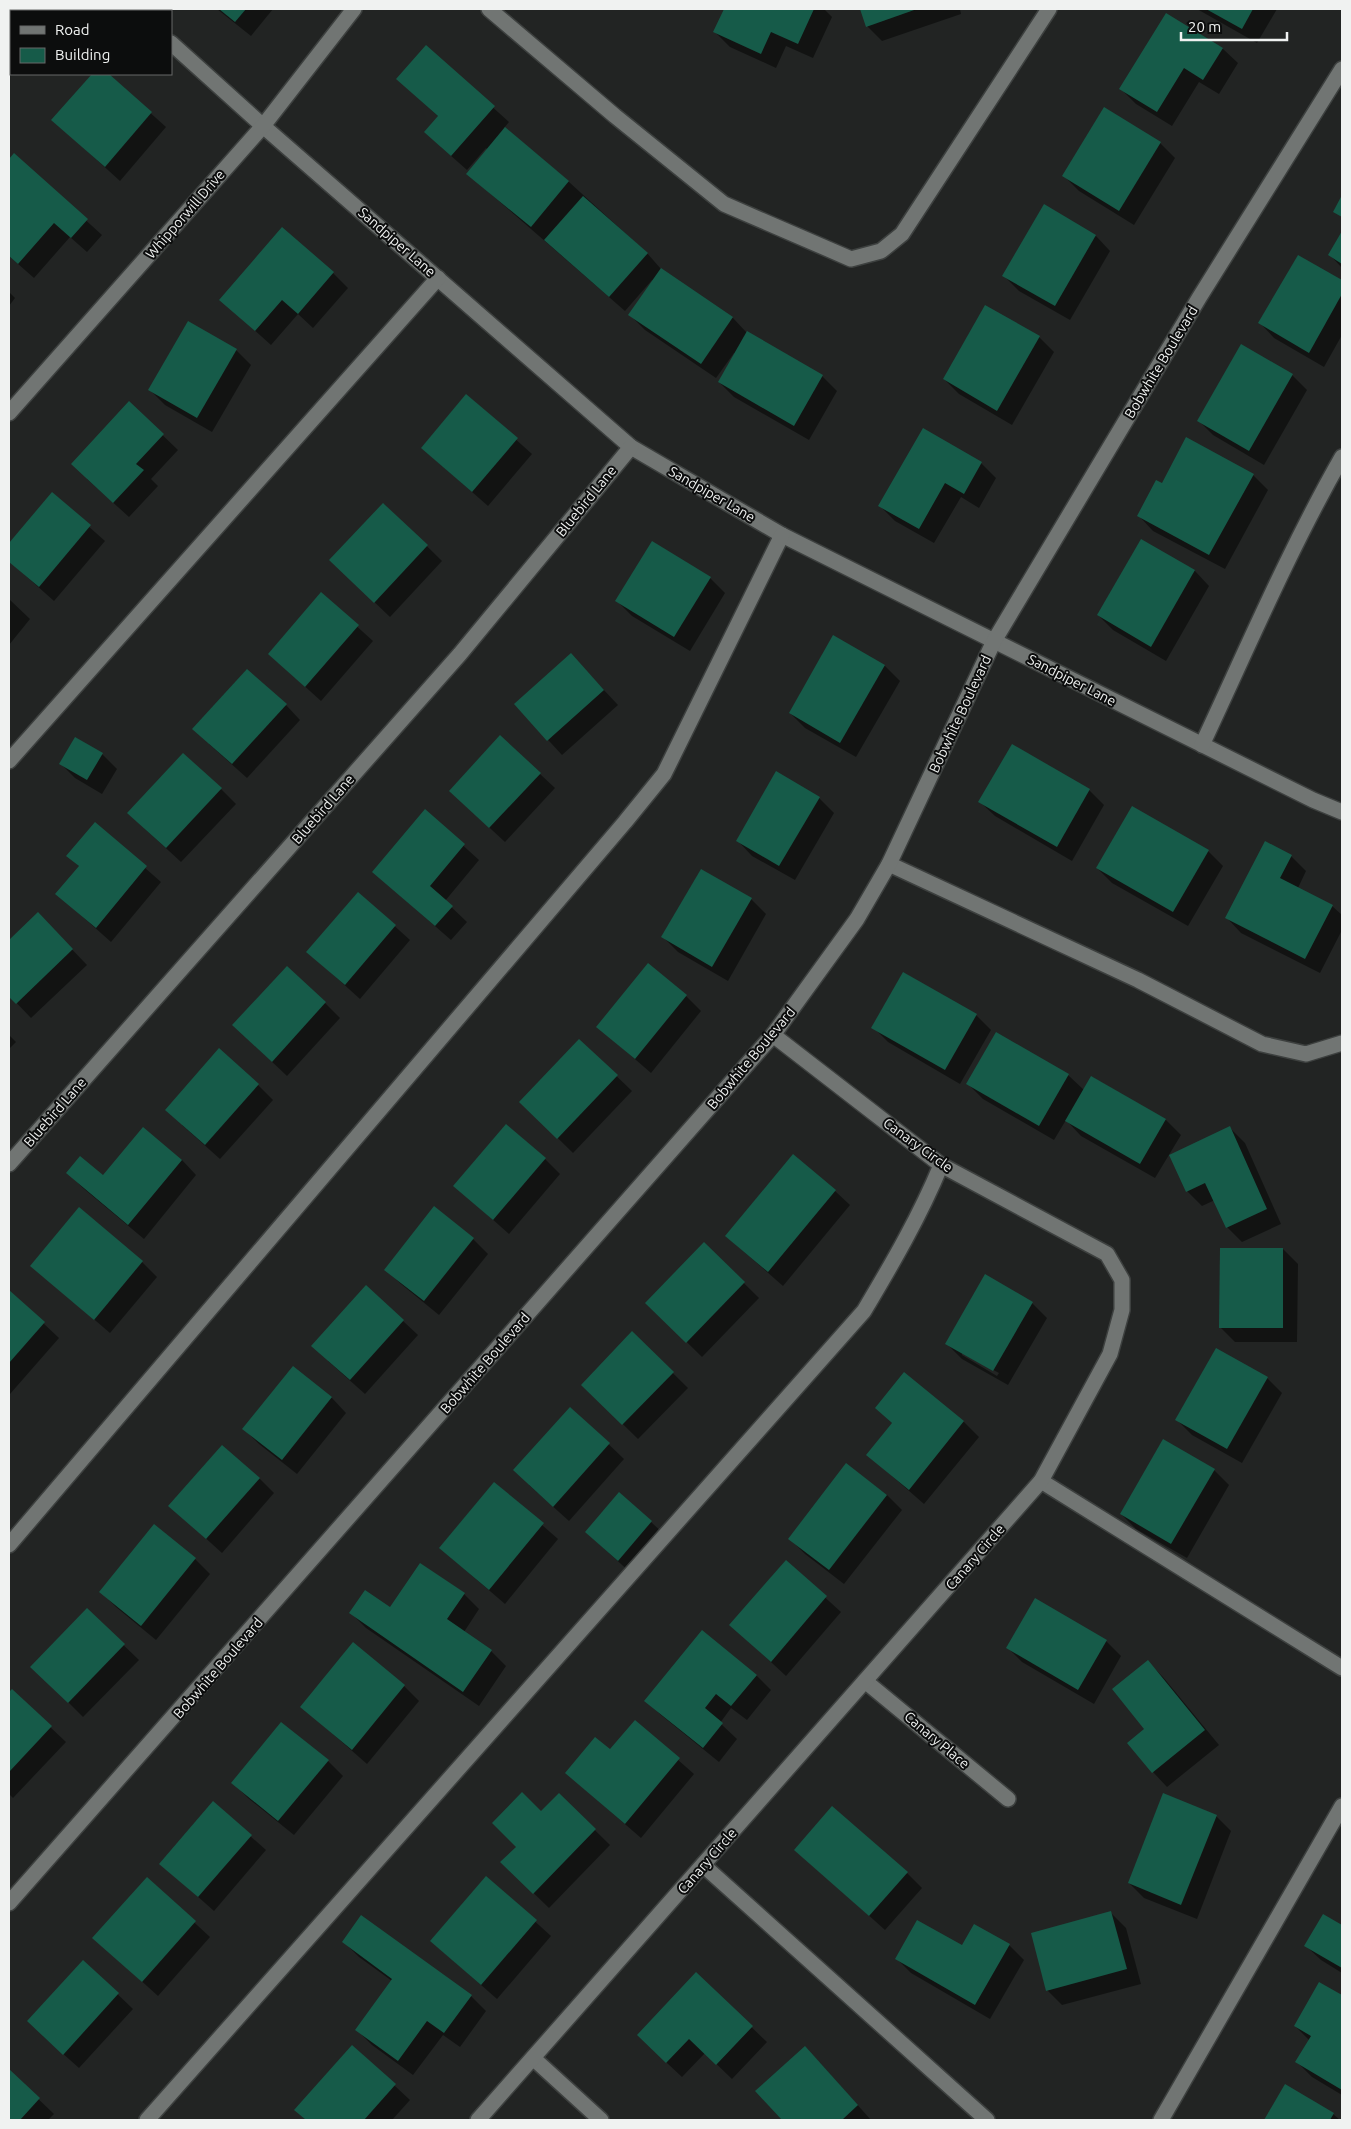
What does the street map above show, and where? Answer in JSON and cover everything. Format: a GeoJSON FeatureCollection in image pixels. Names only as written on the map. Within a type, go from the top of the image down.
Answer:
{"type":"FeatureCollection","features":[{"type":"Feature","properties":{"kind":"street","name":"Whipporwill Drive"},"geometry":{"type":"LineString","coordinates":[[9,414],[263,126],[354,9]]}},
{"type":"Feature","properties":{"kind":"street"},"geometry":{"type":"LineString","coordinates":[[489,9],[615,116],[724,204],[851,259],[881,251],[902,234],[1049,9]]}},
{"type":"Feature","properties":{"kind":"street","name":"Sandpiper Lane"},"geometry":{"type":"LineString","coordinates":[[172,44],[263,126],[631,447],[782,535],[1313,800],[1342,812]]}},
{"type":"Feature","properties":{"kind":"street","name":"Bobwhite Boulevard"},"geometry":{"type":"LineString","coordinates":[[9,1903],[773,1036],[857,919],[889,864],[994,641],[1199,298],[1342,69]]}},
{"type":"Feature","properties":{"kind":"street"},"geometry":{"type":"LineString","coordinates":[[9,761],[438,278]]}},
{"type":"Feature","properties":{"kind":"street","name":"Bluebird Lane"},"geometry":{"type":"LineString","coordinates":[[9,1164],[460,654],[631,447]]}},
{"type":"Feature","properties":{"kind":"street"},"geometry":{"type":"LineString","coordinates":[[1202,745],[1293,551],[1342,458]]}},
{"type":"Feature","properties":{"kind":"street"},"geometry":{"type":"LineString","coordinates":[[9,1546],[626,822],[664,774],[782,535]]}},
{"type":"Feature","properties":{"kind":"street"},"geometry":{"type":"LineString","coordinates":[[889,864],[1138,980],[1262,1044],[1306,1054],[1342,1043]]}},
{"type":"Feature","properties":{"kind":"street","name":"Canary Circle"},"geometry":{"type":"LineString","coordinates":[[478,2120],[1041,1481],[1110,1354],[1122,1310],[1122,1280],[1107,1254],[941,1164],[773,1036]]}},
{"type":"Feature","properties":{"kind":"street"},"geometry":{"type":"LineString","coordinates":[[147,2120],[864,1311],[898,1255],[927,1199],[941,1164]]}},
{"type":"Feature","properties":{"kind":"street"},"geometry":{"type":"LineString","coordinates":[[1041,1481],[1342,1668]]}},
{"type":"Feature","properties":{"kind":"street","name":"Canary Place"},"geometry":{"type":"LineString","coordinates":[[865,1681],[1008,1800]]}},
{"type":"Feature","properties":{"kind":"street"},"geometry":{"type":"LineString","coordinates":[[1161,2120],[1342,1806]]}},
{"type":"Feature","properties":{"kind":"street"},"geometry":{"type":"LineString","coordinates":[[703,1865],[988,2120]]}},
{"type":"Feature","properties":{"kind":"street"},"geometry":{"type":"LineString","coordinates":[[533,2058],[601,2120]]}},
{"type":"Feature","properties":{"kind":"building"},"geometry":{"type":"Polygon","coordinates":[[[219,9],[246,9],[235,22],[219,9]]]}},
{"type":"Feature","properties":{"kind":"building"},"geometry":{"type":"Polygon","coordinates":[[[724,9],[814,9],[798,44],[771,32],[761,54],[713,32],[724,9]]]}},
{"type":"Feature","properties":{"kind":"building"},"geometry":{"type":"Polygon","coordinates":[[[860,9],[917,9],[866,27],[860,9]]]}},
{"type":"Feature","properties":{"kind":"building"},"geometry":{"type":"Polygon","coordinates":[[[1206,9],[1253,9],[1242,29],[1206,9]]]}},
{"type":"Feature","properties":{"kind":"building"},"geometry":{"type":"Polygon","coordinates":[[[1166,13],[1223,48],[1203,80],[1184,68],[1157,112],[1119,89],[1166,13]]]}},
{"type":"Feature","properties":{"kind":"building"},"geometry":{"type":"Polygon","coordinates":[[[426,45],[495,106],[451,156],[424,132],[438,116],[396,79],[426,45]]]}},
{"type":"Feature","properties":{"kind":"building"},"geometry":{"type":"Polygon","coordinates":[[[91,75],[110,75],[152,112],[105,167],[51,120],[91,75]]]}},
{"type":"Feature","properties":{"kind":"building"},"geometry":{"type":"Polygon","coordinates":[[[1104,107],[1161,142],[1119,211],[1062,176],[1104,107]]]}},
{"type":"Feature","properties":{"kind":"building"},"geometry":{"type":"Polygon","coordinates":[[[505,127],[569,181],[531,227],[466,174],[505,127]]]}},
{"type":"Feature","properties":{"kind":"building"},"geometry":{"type":"Polygon","coordinates":[[[14,153],[88,219],[71,238],[54,223],[18,264],[9,256],[9,159],[14,153]]]}},
{"type":"Feature","properties":{"kind":"building"},"geometry":{"type":"Polygon","coordinates":[[[1342,195],[1342,217],[1333,212],[1342,195]]]}},
{"type":"Feature","properties":{"kind":"building"},"geometry":{"type":"Polygon","coordinates":[[[583,196],[648,253],[609,297],[544,240],[583,196]]]}},
{"type":"Feature","properties":{"kind":"building"},"geometry":{"type":"Polygon","coordinates":[[[1044,204],[1096,235],[1055,306],[1002,276],[1044,204]]]}},
{"type":"Feature","properties":{"kind":"building"},"geometry":{"type":"Polygon","coordinates":[[[282,227],[334,272],[298,314],[282,300],[255,331],[219,300],[282,227]]]}},
{"type":"Feature","properties":{"kind":"building"},"geometry":{"type":"Polygon","coordinates":[[[1342,231],[1342,264],[1328,255],[1342,231]]]}},
{"type":"Feature","properties":{"kind":"building"},"geometry":{"type":"Polygon","coordinates":[[[1298,255],[1342,280],[1342,294],[1309,353],[1258,323],[1298,255]]]}},
{"type":"Feature","properties":{"kind":"building"},"geometry":{"type":"Polygon","coordinates":[[[661,268],[733,317],[701,364],[628,315],[661,268]]]}},
{"type":"Feature","properties":{"kind":"building"},"geometry":{"type":"Polygon","coordinates":[[[985,305],[1040,336],[997,411],[943,379],[985,305]]]}},
{"type":"Feature","properties":{"kind":"building"},"geometry":{"type":"Polygon","coordinates":[[[188,321],[237,349],[197,418],[148,390],[188,321]]]}},
{"type":"Feature","properties":{"kind":"building"},"geometry":{"type":"Polygon","coordinates":[[[747,331],[823,375],[794,426],[718,382],[747,331]]]}},
{"type":"Feature","properties":{"kind":"building"},"geometry":{"type":"Polygon","coordinates":[[[1241,344],[1293,374],[1249,451],[1197,421],[1241,344]]]}},
{"type":"Feature","properties":{"kind":"building"},"geometry":{"type":"Polygon","coordinates":[[[466,394],[518,438],[472,492],[421,448],[466,394]]]}},
{"type":"Feature","properties":{"kind":"building"},"geometry":{"type":"Polygon","coordinates":[[[129,401],[164,434],[136,464],[144,470],[113,503],[71,464],[129,401]]]}},
{"type":"Feature","properties":{"kind":"building"},"geometry":{"type":"Polygon","coordinates":[[[923,428],[982,462],[964,494],[945,483],[919,529],[878,506],[923,428]]]}},
{"type":"Feature","properties":{"kind":"building"},"geometry":{"type":"Polygon","coordinates":[[[1186,437],[1254,474],[1209,555],[1137,516],[1156,480],[1162,483],[1186,437]]]}},
{"type":"Feature","properties":{"kind":"building"},"geometry":{"type":"Polygon","coordinates":[[[52,492],[91,525],[39,587],[9,562],[9,543],[52,492]]]}},
{"type":"Feature","properties":{"kind":"building"},"geometry":{"type":"Polygon","coordinates":[[[383,503],[428,545],[374,603],[329,560],[383,503]]]}},
{"type":"Feature","properties":{"kind":"building"},"geometry":{"type":"Polygon","coordinates":[[[1141,539],[1195,570],[1151,647],[1097,615],[1141,539]]]}},
{"type":"Feature","properties":{"kind":"building"},"geometry":{"type":"Polygon","coordinates":[[[652,541],[711,577],[674,637],[615,601],[652,541]]]}},
{"type":"Feature","properties":{"kind":"building"},"geometry":{"type":"Polygon","coordinates":[[[321,592],[359,625],[305,687],[268,654],[321,592]]]}},
{"type":"Feature","properties":{"kind":"building"},"geometry":{"type":"Polygon","coordinates":[[[833,635],[885,665],[840,743],[789,713],[833,635]]]}},
{"type":"Feature","properties":{"kind":"building"},"geometry":{"type":"Polygon","coordinates":[[[571,653],[604,690],[547,741],[514,704],[571,653]]]}},
{"type":"Feature","properties":{"kind":"building"},"geometry":{"type":"Polygon","coordinates":[[[247,669],[287,704],[232,764],[192,729],[247,669]]]}},
{"type":"Feature","properties":{"kind":"building"},"geometry":{"type":"Polygon","coordinates":[[[500,735],[541,773],[489,828],[449,791],[500,735]]]}},
{"type":"Feature","properties":{"kind":"building"},"geometry":{"type":"Polygon","coordinates":[[[75,737],[103,753],[87,780],[59,764],[75,737]]]}},
{"type":"Feature","properties":{"kind":"building"},"geometry":{"type":"Polygon","coordinates":[[[1012,744],[1090,789],[1057,847],[978,802],[1012,744]]]}},
{"type":"Feature","properties":{"kind":"building"},"geometry":{"type":"Polygon","coordinates":[[[183,753],[222,788],[166,848],[127,813],[183,753]]]}},
{"type":"Feature","properties":{"kind":"building"},"geometry":{"type":"Polygon","coordinates":[[[776,771],[820,797],[779,866],[736,841],[776,771]]]}},
{"type":"Feature","properties":{"kind":"building"},"geometry":{"type":"Polygon","coordinates":[[[1132,806],[1209,850],[1173,912],[1096,868],[1132,806]]]}},
{"type":"Feature","properties":{"kind":"building"},"geometry":{"type":"Polygon","coordinates":[[[425,809],[465,844],[430,886],[453,906],[435,926],[372,872],[425,809]]]}},
{"type":"Feature","properties":{"kind":"building"},"geometry":{"type":"Polygon","coordinates":[[[95,822],[147,866],[96,928],[55,894],[79,866],[66,856],[95,822]]]}},
{"type":"Feature","properties":{"kind":"building"},"geometry":{"type":"Polygon","coordinates":[[[1265,841],[1292,855],[1280,878],[1333,905],[1305,959],[1225,918],[1265,841]]]}},
{"type":"Feature","properties":{"kind":"building"},"geometry":{"type":"Polygon","coordinates":[[[701,869],[752,898],[712,967],[661,937],[701,869]]]}},
{"type":"Feature","properties":{"kind":"building"},"geometry":{"type":"Polygon","coordinates":[[[358,892],[396,925],[345,985],[306,952],[358,892]]]}},
{"type":"Feature","properties":{"kind":"building"},"geometry":{"type":"Polygon","coordinates":[[[38,912],[73,949],[16,1004],[9,997],[9,940],[38,912]]]}},
{"type":"Feature","properties":{"kind":"building"},"geometry":{"type":"Polygon","coordinates":[[[648,963],[687,995],[635,1059],[596,1027],[648,963]]]}},
{"type":"Feature","properties":{"kind":"building"},"geometry":{"type":"Polygon","coordinates":[[[287,966],[326,1002],[272,1062],[232,1025],[287,966]]]}},
{"type":"Feature","properties":{"kind":"building"},"geometry":{"type":"Polygon","coordinates":[[[903,972],[977,1014],[945,1070],[871,1028],[903,972]]]}},
{"type":"Feature","properties":{"kind":"building"},"geometry":{"type":"Polygon","coordinates":[[[996,1032],[1069,1074],[1039,1126],[966,1084],[996,1032]]]}},
{"type":"Feature","properties":{"kind":"building"},"geometry":{"type":"Polygon","coordinates":[[[579,1039],[618,1075],[557,1139],[519,1102],[579,1039]]]}},
{"type":"Feature","properties":{"kind":"building"},"geometry":{"type":"Polygon","coordinates":[[[219,1048],[259,1084],[205,1145],[165,1110],[219,1048]]]}},
{"type":"Feature","properties":{"kind":"building"},"geometry":{"type":"Polygon","coordinates":[[[1091,1076],[1166,1119],[1140,1164],[1065,1121],[1091,1076]]]}},
{"type":"Feature","properties":{"kind":"building"},"geometry":{"type":"Polygon","coordinates":[[[506,1124],[546,1158],[493,1220],[453,1186],[506,1124]]]}},
{"type":"Feature","properties":{"kind":"building"},"geometry":{"type":"Polygon","coordinates":[[[1230,1126],[1267,1209],[1226,1228],[1205,1183],[1186,1192],[1169,1155],[1230,1126]]]}},
{"type":"Feature","properties":{"kind":"building"},"geometry":{"type":"Polygon","coordinates":[[[143,1127],[182,1160],[128,1225],[66,1173],[80,1156],[103,1175],[143,1127]]]}},
{"type":"Feature","properties":{"kind":"building"},"geometry":{"type":"Polygon","coordinates":[[[793,1154],[836,1190],[768,1272],[725,1236],[793,1154]]]}},
{"type":"Feature","properties":{"kind":"building"},"geometry":{"type":"Polygon","coordinates":[[[434,1206],[474,1238],[424,1301],[384,1270],[434,1206]]]}},
{"type":"Feature","properties":{"kind":"building"},"geometry":{"type":"Polygon","coordinates":[[[79,1207],[143,1261],[94,1320],[30,1266],[79,1207]]]}},
{"type":"Feature","properties":{"kind":"building"},"geometry":{"type":"Polygon","coordinates":[[[704,1242],[745,1282],[686,1343],[645,1303],[704,1242]]]}},
{"type":"Feature","properties":{"kind":"building"},"geometry":{"type":"Polygon","coordinates":[[[1220,1248],[1283,1248],[1283,1328],[1219,1328],[1220,1248]]]}},
{"type":"Feature","properties":{"kind":"building"},"geometry":{"type":"Polygon","coordinates":[[[985,1274],[1033,1302],[993,1371],[945,1344],[985,1274]]]}},
{"type":"Feature","properties":{"kind":"building"},"geometry":{"type":"Polygon","coordinates":[[[366,1285],[404,1320],[350,1380],[311,1346],[366,1285]]]}},
{"type":"Feature","properties":{"kind":"building"},"geometry":{"type":"Polygon","coordinates":[[[9,1290],[45,1322],[9,1363],[9,1290]]]}},
{"type":"Feature","properties":{"kind":"building"},"geometry":{"type":"Polygon","coordinates":[[[632,1331],[674,1372],[622,1425],[581,1385],[632,1331]]]}},
{"type":"Feature","properties":{"kind":"building"},"geometry":{"type":"Polygon","coordinates":[[[1216,1348],[1268,1377],[1227,1449],[1175,1420],[1216,1348]]]}},
{"type":"Feature","properties":{"kind":"building"},"geometry":{"type":"Polygon","coordinates":[[[293,1366],[332,1397],[282,1460],[242,1429],[293,1366]]]}},
{"type":"Feature","properties":{"kind":"building"},"geometry":{"type":"Polygon","coordinates":[[[904,1372],[964,1421],[909,1490],[866,1455],[892,1423],[875,1408],[904,1372]]]}},
{"type":"Feature","properties":{"kind":"building"},"geometry":{"type":"Polygon","coordinates":[[[570,1407],[610,1443],[553,1507],[513,1470],[570,1407]]]}},
{"type":"Feature","properties":{"kind":"building"},"geometry":{"type":"Polygon","coordinates":[[[1163,1439],[1215,1469],[1171,1544],[1120,1514],[1163,1439]]]}},
{"type":"Feature","properties":{"kind":"building"},"geometry":{"type":"Polygon","coordinates":[[[222,1445],[260,1478],[206,1539],[168,1506],[222,1445]]]}},
{"type":"Feature","properties":{"kind":"building"},"geometry":{"type":"Polygon","coordinates":[[[846,1463],[887,1495],[829,1570],[788,1539],[846,1463]]]}},
{"type":"Feature","properties":{"kind":"building"},"geometry":{"type":"Polygon","coordinates":[[[494,1482],[544,1523],[489,1590],[439,1548],[494,1482]]]}},
{"type":"Feature","properties":{"kind":"building"},"geometry":{"type":"Polygon","coordinates":[[[619,1492],[652,1521],[618,1561],[585,1532],[619,1492]]]}},
{"type":"Feature","properties":{"kind":"building"},"geometry":{"type":"Polygon","coordinates":[[[154,1524],[196,1558],[141,1626],[99,1592],[154,1524]]]}},
{"type":"Feature","properties":{"kind":"building"},"geometry":{"type":"Polygon","coordinates":[[[786,1560],[827,1596],[771,1662],[729,1625],[786,1560]]]}},
{"type":"Feature","properties":{"kind":"building"},"geometry":{"type":"Polygon","coordinates":[[[420,1563],[465,1593],[447,1619],[492,1650],[463,1692],[349,1613],[365,1590],[390,1607],[420,1563]]]}},
{"type":"Feature","properties":{"kind":"building"},"geometry":{"type":"Polygon","coordinates":[[[1035,1598],[1107,1640],[1078,1690],[1006,1648],[1035,1598]]]}},
{"type":"Feature","properties":{"kind":"building"},"geometry":{"type":"Polygon","coordinates":[[[87,1608],[125,1644],[68,1703],[30,1667],[87,1608]]]}},
{"type":"Feature","properties":{"kind":"building"},"geometry":{"type":"Polygon","coordinates":[[[702,1630],[757,1675],[731,1706],[716,1694],[705,1708],[723,1723],[703,1748],[644,1701],[702,1630]]]}},
{"type":"Feature","properties":{"kind":"building"},"geometry":{"type":"Polygon","coordinates":[[[353,1642],[405,1685],[352,1750],[300,1707],[353,1642]]]}},
{"type":"Feature","properties":{"kind":"building"},"geometry":{"type":"Polygon","coordinates":[[[1148,1660],[1205,1730],[1152,1773],[1127,1743],[1144,1729],[1112,1689],[1148,1660]]]}},
{"type":"Feature","properties":{"kind":"building"},"geometry":{"type":"Polygon","coordinates":[[[12,1689],[52,1726],[9,1772],[9,1692],[12,1689]]]}},
{"type":"Feature","properties":{"kind":"building"},"geometry":{"type":"Polygon","coordinates":[[[635,1720],[680,1758],[625,1824],[565,1773],[595,1737],[610,1749],[635,1720]]]}},
{"type":"Feature","properties":{"kind":"building"},"geometry":{"type":"Polygon","coordinates":[[[281,1722],[329,1760],[278,1821],[231,1783],[281,1722]]]}},
{"type":"Feature","properties":{"kind":"building"},"geometry":{"type":"Polygon","coordinates":[[[522,1792],[541,1811],[559,1793],[596,1829],[533,1894],[500,1862],[516,1847],[492,1823],[522,1792]]]}},
{"type":"Feature","properties":{"kind":"building"},"geometry":{"type":"Polygon","coordinates":[[[1163,1793],[1217,1815],[1181,1905],[1128,1883],[1163,1793]]]}},
{"type":"Feature","properties":{"kind":"building"},"geometry":{"type":"Polygon","coordinates":[[[213,1801],[252,1835],[198,1897],[159,1864],[213,1801]]]}},
{"type":"Feature","properties":{"kind":"building"},"geometry":{"type":"Polygon","coordinates":[[[832,1806],[908,1872],[869,1916],[794,1850],[832,1806]]]}},
{"type":"Feature","properties":{"kind":"building"},"geometry":{"type":"Polygon","coordinates":[[[486,1876],[537,1920],[481,1985],[430,1941],[486,1876]]]}},
{"type":"Feature","properties":{"kind":"building"},"geometry":{"type":"Polygon","coordinates":[[[147,1877],[196,1921],[142,1982],[92,1938],[147,1877]]]}},
{"type":"Feature","properties":{"kind":"building"},"geometry":{"type":"Polygon","coordinates":[[[1111,1911],[1127,1969],[1046,1991],[1031,1933],[1111,1911]]]}},
{"type":"Feature","properties":{"kind":"building"},"geometry":{"type":"Polygon","coordinates":[[[1323,1914],[1342,1925],[1342,1968],[1304,1946],[1323,1914]]]}},
{"type":"Feature","properties":{"kind":"building"},"geometry":{"type":"Polygon","coordinates":[[[361,1915],[472,1995],[444,2033],[427,2021],[398,2061],[355,2030],[392,1979],[342,1942],[361,1915]]]}},
{"type":"Feature","properties":{"kind":"building"},"geometry":{"type":"Polygon","coordinates":[[[917,1920],[962,1945],[974,1924],[1010,1944],[975,2005],[895,1959],[917,1920]]]}},
{"type":"Feature","properties":{"kind":"building"},"geometry":{"type":"Polygon","coordinates":[[[83,1960],[119,1993],[63,2055],[27,2021],[83,1960]]]}},
{"type":"Feature","properties":{"kind":"building"},"geometry":{"type":"Polygon","coordinates":[[[696,1972],[753,2026],[716,2065],[689,2039],[666,2063],[637,2035],[696,1972]]]}},
{"type":"Feature","properties":{"kind":"building"},"geometry":{"type":"Polygon","coordinates":[[[1319,1982],[1342,1995],[1342,2090],[1295,2062],[1311,2036],[1294,2026],[1319,1982]]]}},
{"type":"Feature","properties":{"kind":"building"},"geometry":{"type":"Polygon","coordinates":[[[352,2045],[396,2084],[364,2120],[306,2120],[294,2110],[352,2045]]]}},
{"type":"Feature","properties":{"kind":"building"},"geometry":{"type":"Polygon","coordinates":[[[805,2046],[858,2105],[842,2120],[782,2120],[755,2091],[805,2046]]]}},
{"type":"Feature","properties":{"kind":"building"},"geometry":{"type":"Polygon","coordinates":[[[9,2069],[40,2098],[20,2120],[9,2120],[9,2069]]]}},
{"type":"Feature","properties":{"kind":"building"},"geometry":{"type":"Polygon","coordinates":[[[1285,2084],[1334,2113],[1330,2120],[1264,2120],[1285,2084]]]}}]}
